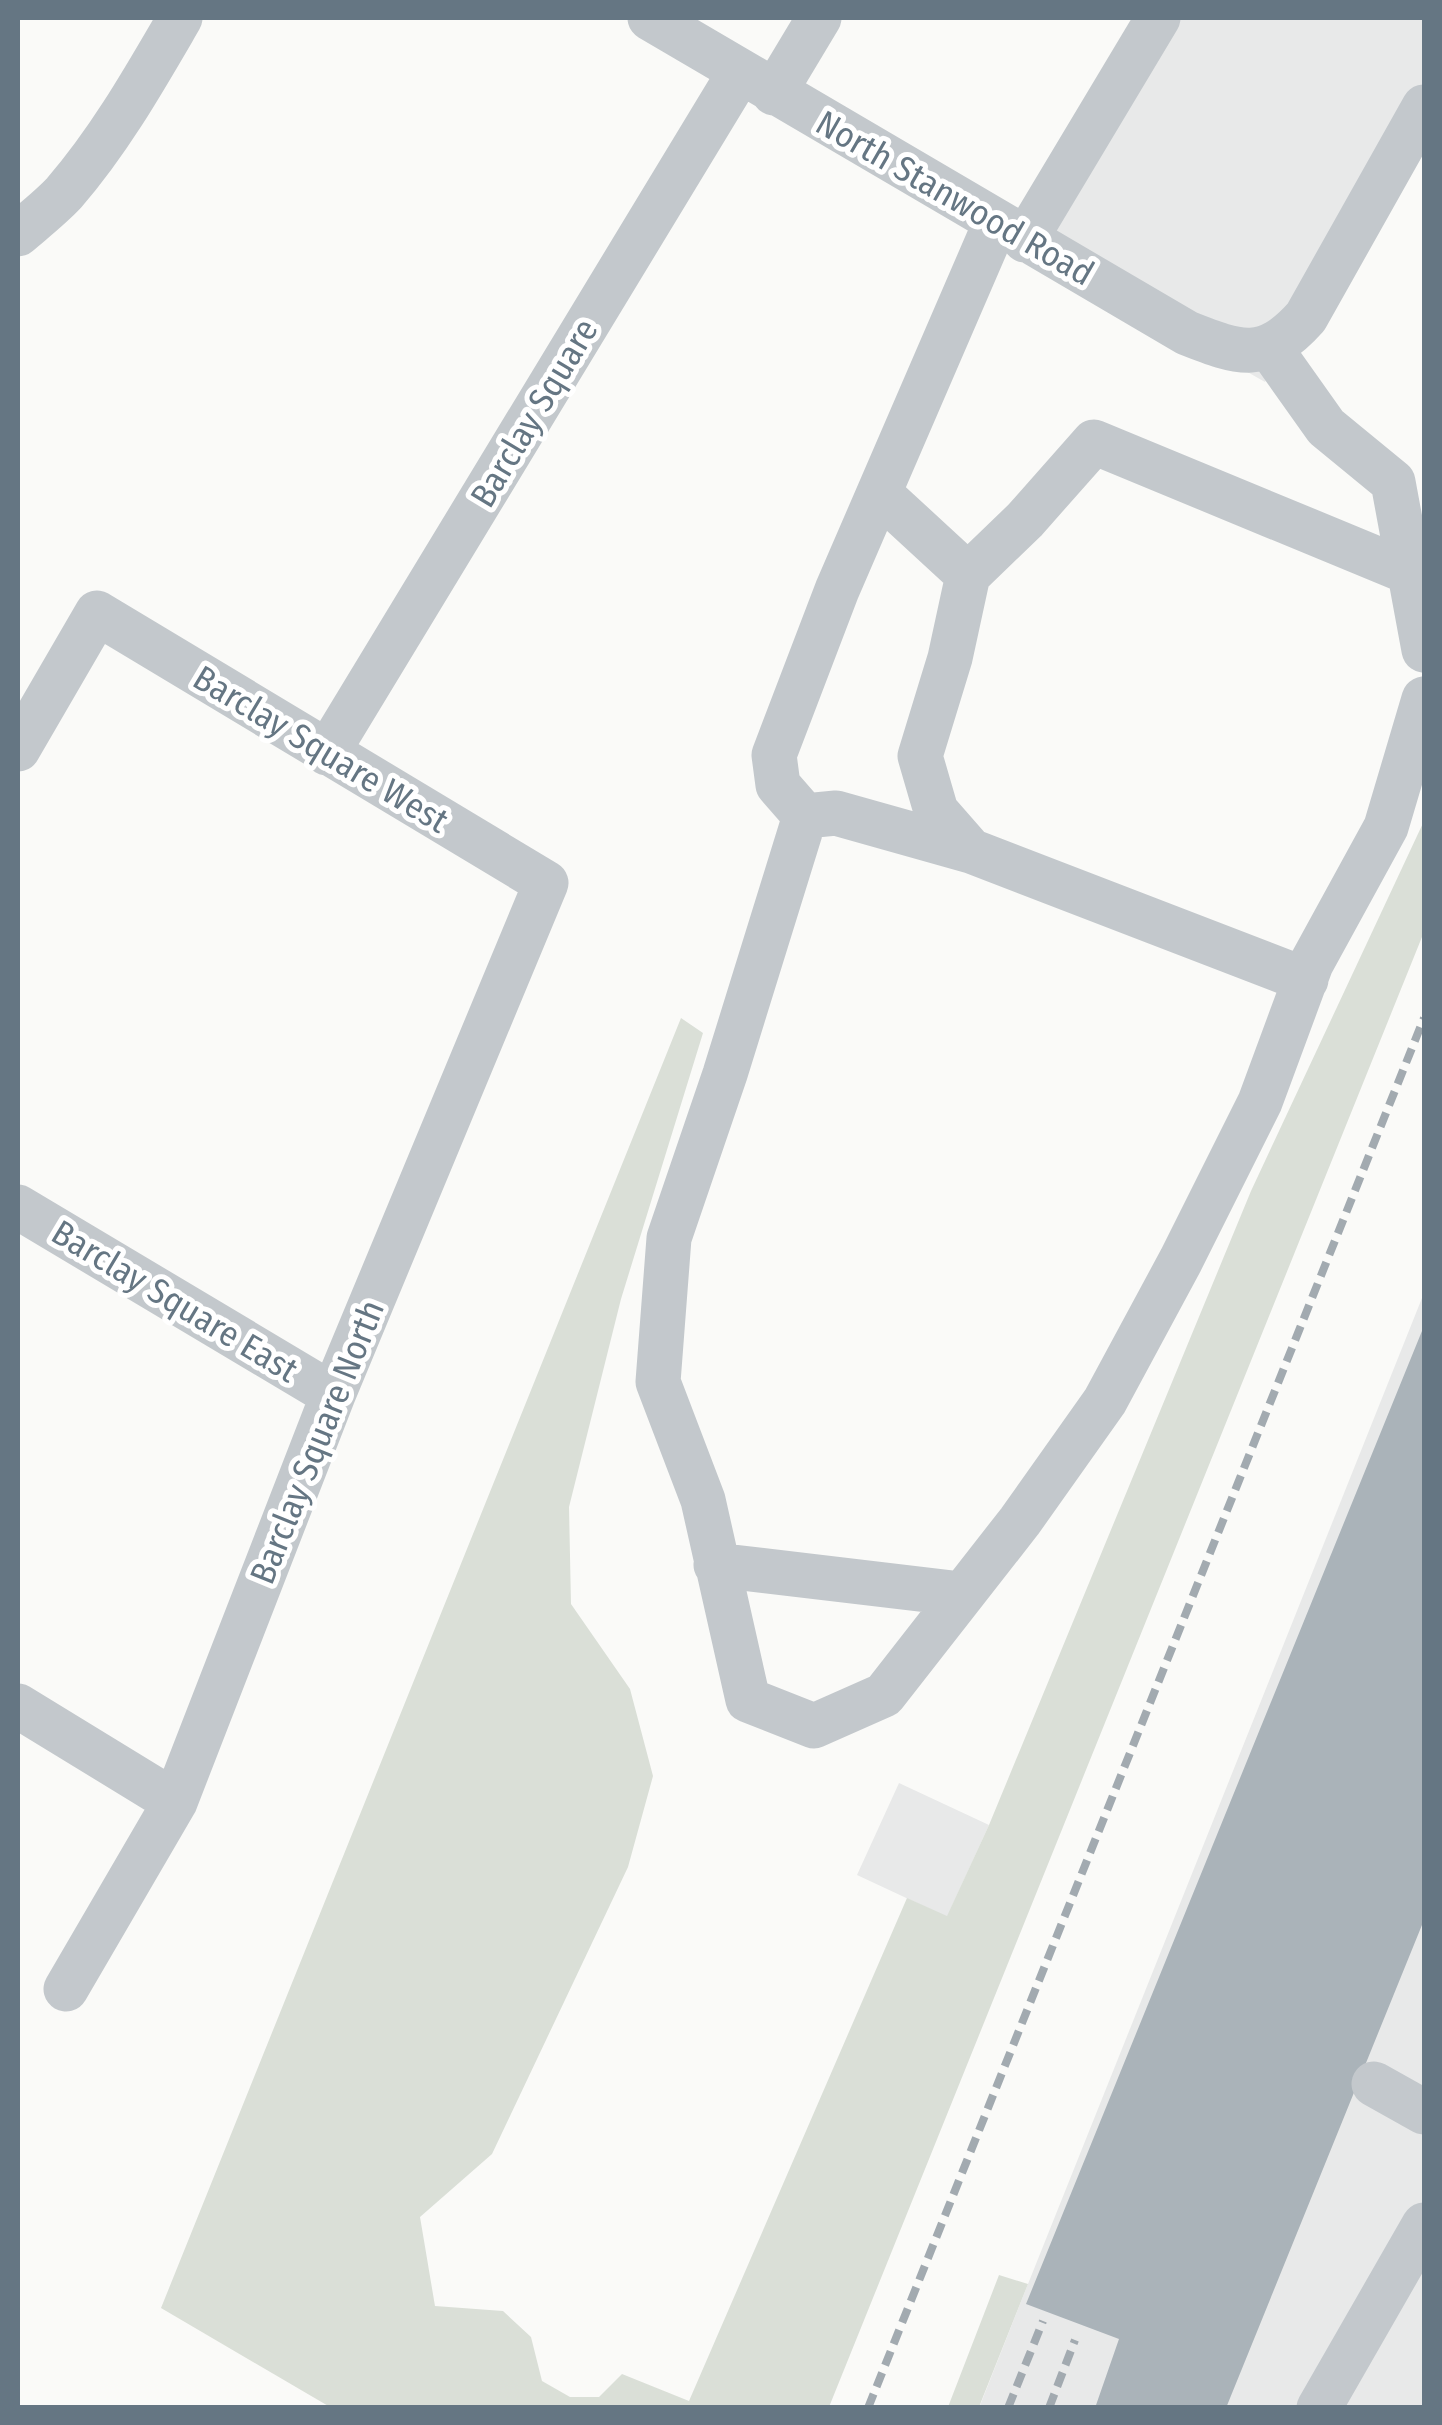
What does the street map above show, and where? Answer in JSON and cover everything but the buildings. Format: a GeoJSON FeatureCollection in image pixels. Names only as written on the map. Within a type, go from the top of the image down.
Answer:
{"type":"FeatureCollection","features":[{"type":"Feature","properties":{"kind":"street"},"geometry":{"type":"LineString","coordinates":[[18,234],[61,196],[88,164],[180,18]]}},
{"type":"Feature","properties":{"kind":"street","name":"North Stanwood Road"},"geometry":{"type":"LineString","coordinates":[[650,18],[1187,334],[1227,349],[1248,352],[1270,348]]}},
{"type":"Feature","properties":{"kind":"street","name":"Barclay Square"},"geometry":{"type":"LineString","coordinates":[[327,754],[758,82],[820,18]]}},
{"type":"Feature","properties":{"kind":"street"},"geometry":{"type":"LineString","coordinates":[[806,816],[778,785],[774,755],[836,590],[879,493],[1010,231],[1158,18]]}},
{"type":"Feature","properties":{"kind":"street"},"geometry":{"type":"LineString","coordinates":[[1424,107],[1306,317],[1289,336],[1270,348],[1326,427],[1392,482],[1424,650]]}},
{"type":"Feature","properties":{"kind":"street"},"geometry":{"type":"LineString","coordinates":[[972,851],[936,811],[920,756],[950,658],[968,574],[1026,520],[1094,442],[1411,573]]}},
{"type":"Feature","properties":{"kind":"street"},"geometry":{"type":"LineString","coordinates":[[879,493],[968,574]]}},
{"type":"Feature","properties":{"kind":"street","name":"Barclay Square West"},"geometry":{"type":"LineString","coordinates":[[18,749],[97,614],[546,883]]}},
{"type":"Feature","properties":{"kind":"street"},"geometry":{"type":"LineString","coordinates":[[806,816],[725,1074],[668,1238],[658,1382],[703,1500],[748,1700],[814,1726],[884,1696],[1020,1520],[1105,1401],[1260,1102],[1306,980],[1386,827],[1424,699]]}},
{"type":"Feature","properties":{"kind":"street"},"geometry":{"type":"LineString","coordinates":[[806,816],[836,813],[972,851],[1306,980]]}},
{"type":"Feature","properties":{"kind":"street","name":"Barclay Square North"},"geometry":{"type":"LineString","coordinates":[[66,1989],[175,1802],[333,1395],[546,883]]}},
{"type":"Feature","properties":{"kind":"street","name":"Barclay Square East"},"geometry":{"type":"LineString","coordinates":[[18,1207],[333,1395]]}},
{"type":"Feature","properties":{"kind":"street"},"geometry":{"type":"LineString","coordinates":[[716,1564],[961,1594]]}},
{"type":"Feature","properties":{"kind":"street"},"geometry":{"type":"LineString","coordinates":[[18,1706],[175,1802]]}},
{"type":"Feature","properties":{"kind":"street"},"geometry":{"type":"LineString","coordinates":[[1374,2084],[1424,2112]]}},
{"type":"Feature","properties":{"kind":"street"},"geometry":{"type":"LineString","coordinates":[[1320,2408],[1424,2225]]}},
{"type":"Feature","properties":{"kind":"shaded area"},"geometry":{"type":"Polygon","coordinates":[[[1145,18],[1424,18],[1424,114],[1265,382],[1016,240],[1145,18]]]}},
{"type":"Feature","properties":{"kind":"shaded area"},"geometry":{"type":"Polygon","coordinates":[[[1424,821],[1424,932],[829,2407],[330,2407],[161,2308],[681,1018],[703,1033],[621,1299],[569,1507],[571,1604],[630,1689],[653,1776],[628,1867],[492,2154],[420,2217],[435,2306],[503,2311],[531,2337],[542,2381],[570,2397],[599,2397],[622,2374],[689,2401],[907,1898],[947,1916],[989,1825],[1251,1191],[1424,821]]]}},
{"type":"Feature","properties":{"kind":"shaded area"},"geometry":{"type":"Polygon","coordinates":[[[1424,1293],[1424,2407],[979,2408],[1028,2284],[1424,1293]]]}},
{"type":"Feature","properties":{"kind":"shaded area"},"geometry":{"type":"Polygon","coordinates":[[[899,1783],[989,1825],[947,1917],[857,1875],[899,1783]]]}},
{"type":"Feature","properties":{"kind":"shaded area"},"geometry":{"type":"Polygon","coordinates":[[[999,2275],[1028,2284],[979,2407],[948,2407],[999,2275]]]}},
{"type":"Feature","properties":{"kind":"railway"},"geometry":{"type":"LineString","coordinates":[[868,2408],[1424,1018]]}},
{"type":"Feature","properties":{"kind":"railway"},"geometry":{"type":"LineString","coordinates":[[1008,2408],[1043,2321]]}},
{"type":"Feature","properties":{"kind":"railway"},"geometry":{"type":"LineString","coordinates":[[1049,2408],[1075,2340]]}}]}
